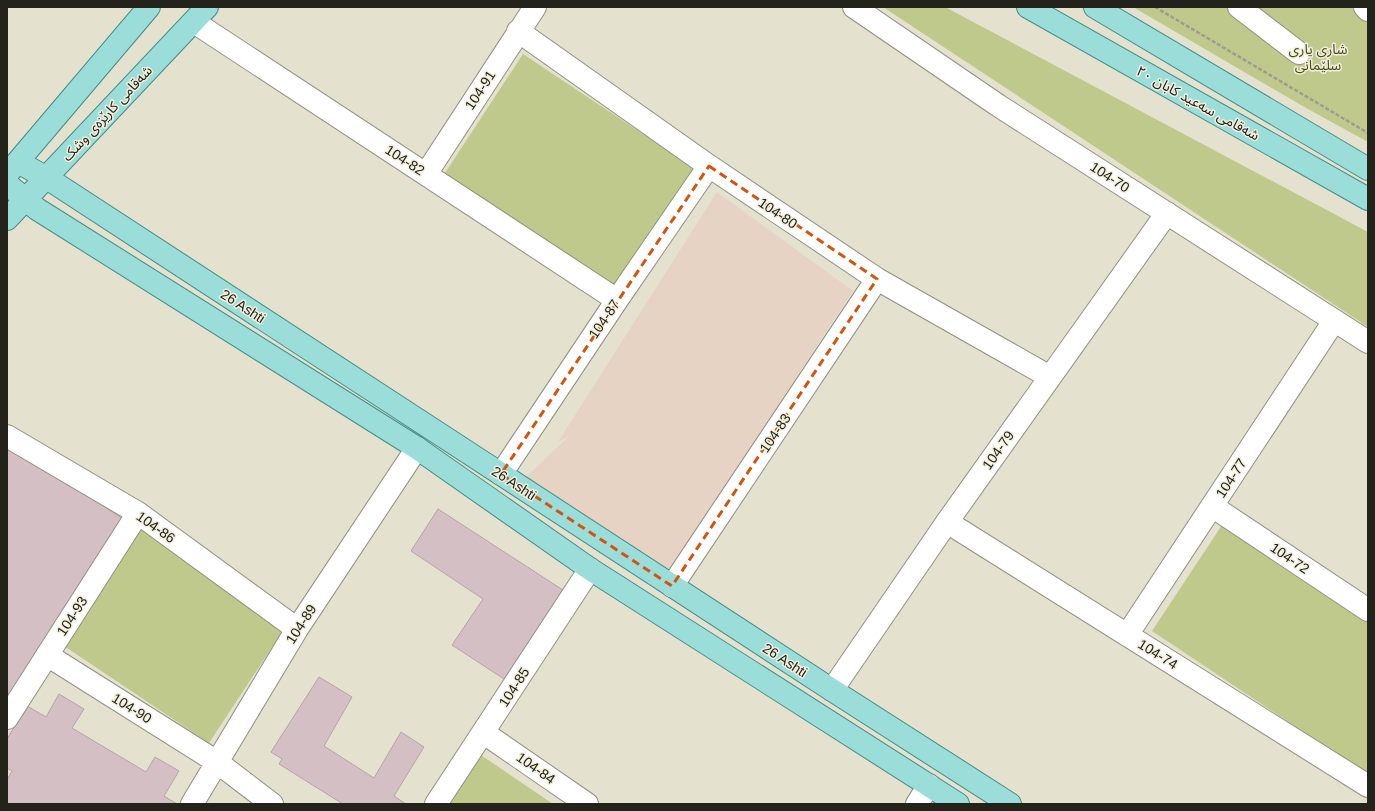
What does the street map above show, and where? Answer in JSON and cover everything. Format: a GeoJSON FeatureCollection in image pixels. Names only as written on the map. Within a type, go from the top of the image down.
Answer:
{"type":"FeatureCollection","features":[{"type":"Feature","properties":{"kind":"main road"},"geometry":{"type":"LineString","coordinates":[[10,164],[149,7]]}},
{"type":"Feature","properties":{"kind":"main road","name":"شەقامی سەعید کابان ٢٠"},"geometry":{"type":"LineString","coordinates":[[1028,7],[1368,200]]}},
{"type":"Feature","properties":{"kind":"main road","name":"شەقامی سەعید کابان ٢٠"},"geometry":{"type":"LineString","coordinates":[[1095,7],[1368,169]]}},
{"type":"Feature","properties":{"kind":"main road","name":"شەقامی کارێزەی وشک"},"geometry":{"type":"LineString","coordinates":[[7,219],[200,14]]}},
{"type":"Feature","properties":{"kind":"main road","name":"26 Ashti"},"geometry":{"type":"LineString","coordinates":[[10,164],[47,178],[672,586],[1010,804]]}},
{"type":"Feature","properties":{"kind":"main road","name":"26 Ashti"},"geometry":{"type":"LineString","coordinates":[[7,184],[25,200],[417,448],[590,569],[958,804]]}},
{"type":"Feature","properties":{"kind":"street","name":"104-91"},"geometry":{"type":"LineString","coordinates":[[426,174],[535,7]]}},
{"type":"Feature","properties":{"kind":"street","name":"104-70"},"geometry":{"type":"LineString","coordinates":[[854,7],[999,106],[1368,342]]}},
{"type":"Feature","properties":{"kind":"street"},"geometry":{"type":"LineString","coordinates":[[1239,7],[1299,53]]}},
{"type":"Feature","properties":{"kind":"street"},"geometry":{"type":"LineString","coordinates":[[1365,7],[1368,10]]}},
{"type":"Feature","properties":{"kind":"street","name":"104-82"},"geometry":{"type":"LineString","coordinates":[[200,14],[426,174],[617,300]]}},
{"type":"Feature","properties":{"kind":"street","name":"104-80"},"geometry":{"type":"LineString","coordinates":[[518,31],[709,166],[877,279],[1050,377]]}},
{"type":"Feature","properties":{"kind":"street","name":"104-87"},"geometry":{"type":"LineString","coordinates":[[501,474],[617,300],[709,166]]}},
{"type":"Feature","properties":{"kind":"street","name":"104-79"},"geometry":{"type":"LineString","coordinates":[[832,690],[947,522],[1167,213]]}},
{"type":"Feature","properties":{"kind":"street","name":"104-83"},"geometry":{"type":"LineString","coordinates":[[672,586],[877,279]]}},
{"type":"Feature","properties":{"kind":"street","name":"104-77"},"geometry":{"type":"LineString","coordinates":[[1127,635],[1334,320]]}},
{"type":"Feature","properties":{"kind":"street","name":"104-86"},"geometry":{"type":"LineString","coordinates":[[7,436],[138,513],[297,629]]}},
{"type":"Feature","properties":{"kind":"street","name":"104-89"},"geometry":{"type":"LineString","coordinates":[[192,804],[297,629],[417,448]]}},
{"type":"Feature","properties":{"kind":"street","name":"104-72"},"geometry":{"type":"LineString","coordinates":[[1212,506],[1368,610]]}},
{"type":"Feature","properties":{"kind":"street","name":"104-93"},"geometry":{"type":"LineString","coordinates":[[7,718],[138,513]]}},
{"type":"Feature","properties":{"kind":"street","name":"104-74"},"geometry":{"type":"LineString","coordinates":[[947,522],[1368,786]]}},
{"type":"Feature","properties":{"kind":"street","name":"104-85"},"geometry":{"type":"LineString","coordinates":[[436,804],[484,733],[590,569]]}},
{"type":"Feature","properties":{"kind":"street","name":"104-90"},"geometry":{"type":"LineString","coordinates":[[47,655],[217,762],[272,804]]}},
{"type":"Feature","properties":{"kind":"street","name":"104-84"},"geometry":{"type":"LineString","coordinates":[[484,733],[587,804]]}},
{"type":"Feature","properties":{"kind":"street"},"geometry":{"type":"LineString","coordinates":[[917,804],[929,785]]}},
{"type":"Feature","properties":{"kind":"path"},"geometry":{"type":"LineString","coordinates":[[1155,7],[1368,133]]}},
{"type":"Feature","properties":{"kind":"highlighted area"},"geometry":{"type":"Polygon","coordinates":[[[709,166],[877,279],[672,586],[501,474],[709,166]]]}},
{"type":"Feature","properties":{"kind":"shaded area"},"geometry":{"type":"Polygon","coordinates":[[[717,192],[853,291],[669,571],[525,478],[569,436],[558,442],[717,192]]]}},
{"type":"Feature","properties":{"kind":"green space"},"geometry":{"type":"Polygon","coordinates":[[[883,7],[945,7],[1368,232],[1368,327],[883,7]]]}},
{"type":"Feature","properties":{"kind":"green space","name":"شاری یاری سلێمانی"},"geometry":{"type":"Polygon","coordinates":[[[1133,7],[1368,7],[1368,142],[1306,108],[1133,7]]]}},
{"type":"Feature","properties":{"kind":"green space"},"geometry":{"type":"Polygon","coordinates":[[[523,54],[694,168],[615,287],[445,173],[523,54]]]}},
{"type":"Feature","properties":{"kind":"green space"},"geometry":{"type":"Polygon","coordinates":[[[137,522],[288,623],[209,743],[58,642],[137,522]]]}},
{"type":"Feature","properties":{"kind":"green space"},"geometry":{"type":"Polygon","coordinates":[[[1224,522],[1368,618],[1368,775],[1152,631],[1224,522]]]}},
{"type":"Feature","properties":{"kind":"green space"},"geometry":{"type":"Polygon","coordinates":[[[475,751],[553,804],[439,804],[475,751]]]}},
{"type":"Feature","properties":{"kind":"building"},"geometry":{"type":"Polygon","coordinates":[[[7,441],[126,521],[7,705],[7,441]]]}},
{"type":"Feature","properties":{"kind":"building"},"geometry":{"type":"Polygon","coordinates":[[[438,509],[566,592],[504,679],[452,645],[483,599],[411,551],[438,509]]]}},
{"type":"Feature","properties":{"kind":"building"},"geometry":{"type":"Polygon","coordinates":[[[319,677],[352,697],[324,746],[374,778],[401,732],[424,747],[394,796],[406,804],[343,804],[279,764],[282,759],[271,752],[319,677]]]}},
{"type":"Feature","properties":{"kind":"building"},"geometry":{"type":"Polygon","coordinates":[[[59,694],[84,709],[72,728],[146,772],[155,757],[179,771],[164,796],[177,804],[7,804],[7,780],[12,771],[7,768],[7,739],[27,706],[46,717],[59,694]]]}}]}
